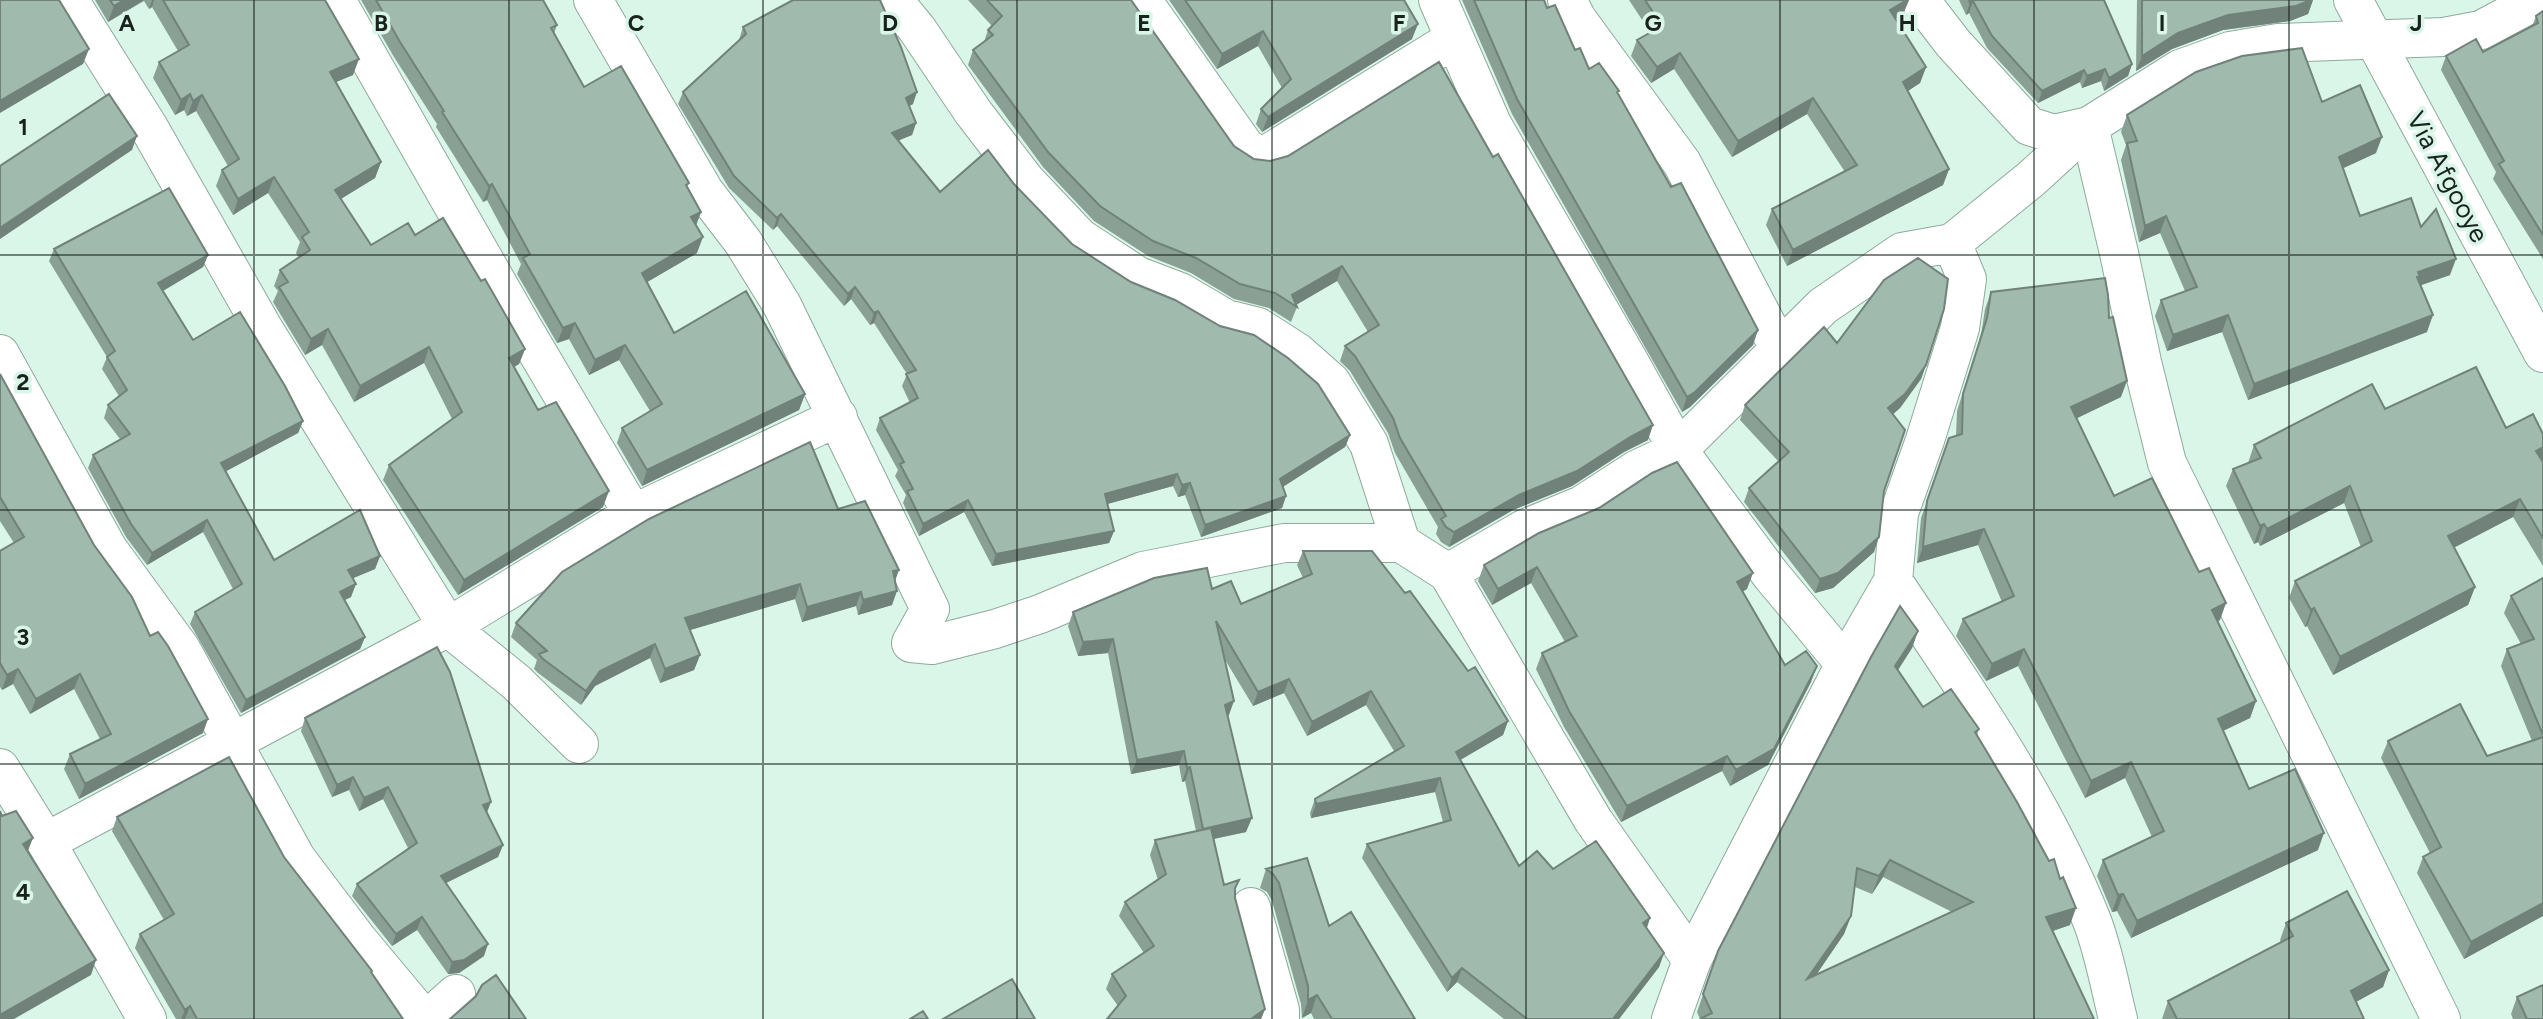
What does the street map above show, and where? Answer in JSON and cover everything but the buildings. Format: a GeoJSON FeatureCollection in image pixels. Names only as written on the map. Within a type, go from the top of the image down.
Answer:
{"type":"FeatureCollection","features":[{"type":"Feature","properties":{"kind":"street"},"geometry":{"type":"LineString","coordinates":[[69,0],[148,126],[263,328],[448,627],[516,682],[579,744]]}},
{"type":"Feature","properties":{"kind":"street"},"geometry":{"type":"LineString","coordinates":[[336,0],[513,311],[633,514]]}},
{"type":"Feature","properties":{"kind":"street"},"geometry":{"type":"LineString","coordinates":[[593,0],[704,191],[743,242],[782,304],[838,416],[930,609],[911,643],[932,645],[995,629],[1040,614],[1143,571],[1284,543],[1401,543],[1448,573],[1593,820],[1692,960]]}},
{"type":"Feature","properties":{"kind":"street"},"geometry":{"type":"LineString","coordinates":[[893,0],[917,29],[973,112],[1026,181],[1080,238],[1138,276],[1180,292],[1226,319],[1258,327],[1297,352],[1331,382],[1369,444],[1401,543]]}},
{"type":"Feature","properties":{"kind":"street"},"geometry":{"type":"LineString","coordinates":[[1142,0],[1246,148],[1259,155],[1271,152],[1454,39]]}},
{"type":"Feature","properties":{"kind":"street"},"geometry":{"type":"LineString","coordinates":[[1438,0],[1492,124],[1678,450],[1771,575],[1845,664]]}},
{"type":"Feature","properties":{"kind":"street"},"geometry":{"type":"LineString","coordinates":[[1567,0],[1577,19],[1682,163],[1779,348]]}},
{"type":"Feature","properties":{"kind":"street"},"geometry":{"type":"LineString","coordinates":[[1920,0],[1953,43],[2029,126],[2054,134],[2089,126]]}},
{"type":"Feature","properties":{"kind":"street","name":"Via Afgooye"},"geometry":{"type":"LineString","coordinates":[[2353,0],[2532,308],[2543,353]]}},
{"type":"Feature","properties":{"kind":"street"},"geometry":{"type":"LineString","coordinates":[[1448,573],[1524,529],[1582,505],[1636,470],[1678,450],[1823,306],[1902,253],[1952,243],[2031,179],[2089,126],[2180,69],[2230,51],[2278,43],[2444,37],[2481,30],[2537,0]]}},
{"type":"Feature","properties":{"kind":"street"},"geometry":{"type":"LineString","coordinates":[[2089,126],[2167,463],[2441,1019]]}},
{"type":"Feature","properties":{"kind":"street"},"geometry":{"type":"LineString","coordinates":[[1671,1019],[1692,960],[1845,664],[1893,581],[1899,513],[1960,328],[1967,279],[1952,243]]}},
{"type":"Feature","properties":{"kind":"street"},"geometry":{"type":"LineString","coordinates":[[0,354],[108,549],[181,649],[296,858],[358,940],[426,1019],[457,994]]}},
{"type":"Feature","properties":{"kind":"street"},"geometry":{"type":"LineString","coordinates":[[46,842],[232,745],[448,627],[633,514],[838,416]]}},
{"type":"Feature","properties":{"kind":"street"},"geometry":{"type":"LineString","coordinates":[[1893,581],[1996,736],[2051,830],[2093,923],[2119,1019]]}},
{"type":"Feature","properties":{"kind":"street"},"geometry":{"type":"LineString","coordinates":[[0,768],[46,842],[147,1019]]}},
{"type":"Feature","properties":{"kind":"street"},"geometry":{"type":"LineString","coordinates":[[1251,907],[1280,1010],[1280,1019]]}}]}
